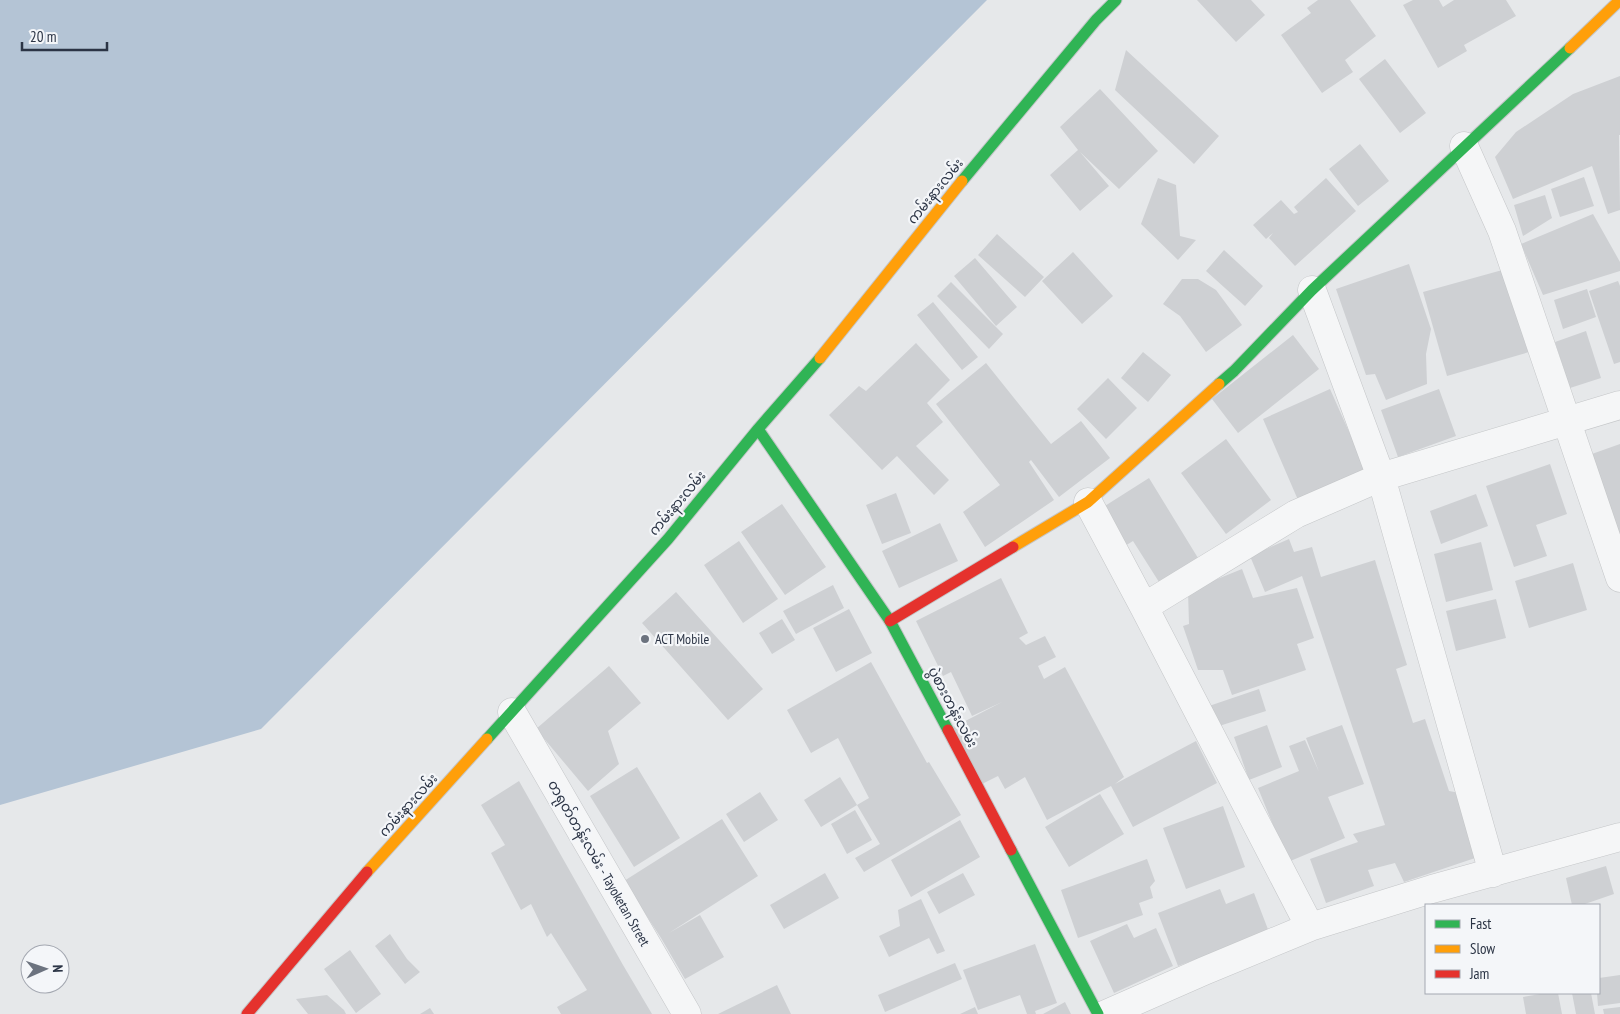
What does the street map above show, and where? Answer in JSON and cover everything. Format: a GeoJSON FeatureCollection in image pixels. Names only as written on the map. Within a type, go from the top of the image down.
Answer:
{"type":"FeatureCollection","features":[{"type":"Feature","properties":{"kind":"street","name":"ကမ်းနားလမ်း"},"geometry":{"type":"LineString","coordinates":[[248,1014],[350,891],[668,539],[758,428],[825,352],[934,215],[1096,20],[1116,0]]}},
{"type":"Feature","properties":{"kind":"street"},"geometry":{"type":"LineString","coordinates":[[890,621],[1088,502],[1234,371],[1312,290],[1464,146],[1619,5]]}},
{"type":"Feature","properties":{"kind":"street"},"geometry":{"type":"LineString","coordinates":[[1464,146],[1502,231],[1620,578]]}},
{"type":"Feature","properties":{"kind":"street"},"geometry":{"type":"LineString","coordinates":[[1312,290],[1381,477],[1493,873]]}},
{"type":"Feature","properties":{"kind":"street"},"geometry":{"type":"LineString","coordinates":[[1144,608],[1296,514],[1381,477],[1620,405]]}},
{"type":"Feature","properties":{"kind":"street","name":"ပွဲစားတန်းလမ်း"},"geometry":{"type":"LineString","coordinates":[[758,428],[890,621],[1098,1014]]}},
{"type":"Feature","properties":{"kind":"street"},"geometry":{"type":"LineString","coordinates":[[1088,502],[1310,927]]}},
{"type":"Feature","properties":{"kind":"street","name":"တရုတ်တန်းလမ်း - Tayoketan Street"},"geometry":{"type":"LineString","coordinates":[[512,712],[687,1014]]}},
{"type":"Feature","properties":{"kind":"street"},"geometry":{"type":"LineString","coordinates":[[1106,1014],[1204,970],[1310,927],[1432,889],[1620,837]]}},
{"type":"Feature","properties":{"kind":"water"},"geometry":{"type":"Polygon","coordinates":[[[0,0],[987,0],[261,729],[0,805],[0,0]]]}},
{"type":"Feature","properties":{"kind":"building"},"geometry":{"type":"Polygon","coordinates":[[[1197,0],[1251,0],[1265,15],[1236,42],[1197,0]]]}},
{"type":"Feature","properties":{"kind":"building"},"geometry":{"type":"Polygon","coordinates":[[[1318,0],[1350,0],[1376,36],[1345,60],[1353,72],[1322,93],[1281,35],[1311,13],[1307,8],[1318,0]]]}},
{"type":"Feature","properties":{"kind":"building"},"geometry":{"type":"Polygon","coordinates":[[[1413,0],[1439,0],[1443,7],[1454,0],[1506,0],[1516,16],[1464,45],[1467,51],[1438,68],[1403,5],[1413,0]]]}},
{"type":"Feature","properties":{"kind":"building"},"geometry":{"type":"Polygon","coordinates":[[[1126,50],[1219,136],[1194,164],[1115,90],[1126,50]]]}},
{"type":"Feature","properties":{"kind":"building"},"geometry":{"type":"Polygon","coordinates":[[[1385,59],[1426,113],[1400,133],[1359,79],[1385,59]]]}},
{"type":"Feature","properties":{"kind":"building"},"geometry":{"type":"Polygon","coordinates":[[[1620,76],[1620,210],[1608,214],[1592,166],[1513,199],[1495,157],[1516,132],[1573,94],[1620,76]]]}},
{"type":"Feature","properties":{"kind":"building"},"geometry":{"type":"Polygon","coordinates":[[[1100,89],[1158,151],[1119,189],[1080,152],[1109,186],[1080,211],[1050,175],[1078,150],[1060,127],[1100,89]]]}},
{"type":"Feature","properties":{"kind":"building"},"geometry":{"type":"Polygon","coordinates":[[[1360,144],[1389,181],[1358,206],[1329,169],[1360,144]]]}},
{"type":"Feature","properties":{"kind":"building"},"geometry":{"type":"Polygon","coordinates":[[[1584,177],[1594,206],[1560,217],[1551,189],[1584,177]]]}},
{"type":"Feature","properties":{"kind":"building"},"geometry":{"type":"Polygon","coordinates":[[[1158,178],[1176,185],[1180,236],[1196,240],[1178,260],[1141,224],[1158,178]]]}},
{"type":"Feature","properties":{"kind":"building"},"geometry":{"type":"Polygon","coordinates":[[[1326,178],[1356,211],[1295,266],[1269,238],[1273,233],[1266,239],[1253,225],[1281,200],[1294,214],[1298,212],[1294,207],[1326,178]]]}},
{"type":"Feature","properties":{"kind":"building"},"geometry":{"type":"Polygon","coordinates":[[[1545,195],[1552,218],[1523,236],[1514,205],[1545,195]]]}},
{"type":"Feature","properties":{"kind":"building"},"geometry":{"type":"Polygon","coordinates":[[[1593,214],[1620,262],[1620,271],[1543,295],[1521,244],[1593,214]]]}},
{"type":"Feature","properties":{"kind":"building"},"geometry":{"type":"Polygon","coordinates":[[[997,234],[1044,277],[1025,297],[978,255],[997,234]]]}},
{"type":"Feature","properties":{"kind":"building"},"geometry":{"type":"Polygon","coordinates":[[[1224,250],[1263,286],[1245,306],[1206,271],[1224,250]]]}},
{"type":"Feature","properties":{"kind":"building"},"geometry":{"type":"Polygon","coordinates":[[[1073,252],[1113,296],[1082,324],[1042,281],[1073,252]]]}},
{"type":"Feature","properties":{"kind":"building"},"geometry":{"type":"Polygon","coordinates":[[[975,258],[1017,307],[996,326],[954,276],[975,258]]]}},
{"type":"Feature","properties":{"kind":"building"},"geometry":{"type":"Polygon","coordinates":[[[1409,264],[1431,329],[1426,354],[1427,384],[1386,400],[1375,374],[1366,375],[1336,289],[1409,264]]]}},
{"type":"Feature","properties":{"kind":"building"},"geometry":{"type":"Polygon","coordinates":[[[1506,269],[1529,352],[1447,376],[1423,292],[1506,269]]]}},
{"type":"Feature","properties":{"kind":"building"},"geometry":{"type":"Polygon","coordinates":[[[1182,279],[1198,279],[1216,290],[1242,325],[1206,352],[1180,316],[1163,304],[1182,279]]]}},
{"type":"Feature","properties":{"kind":"building"},"geometry":{"type":"Polygon","coordinates":[[[1618,281],[1620,286],[1620,362],[1614,364],[1589,291],[1618,281]]]}},
{"type":"Feature","properties":{"kind":"building"},"geometry":{"type":"Polygon","coordinates":[[[951,282],[1003,334],[989,349],[937,296],[951,282]]]}},
{"type":"Feature","properties":{"kind":"building"},"geometry":{"type":"Polygon","coordinates":[[[1587,289],[1596,317],[1563,329],[1554,300],[1587,289]]]}},
{"type":"Feature","properties":{"kind":"building"},"geometry":{"type":"Polygon","coordinates":[[[933,302],[978,357],[962,370],[917,315],[933,302]]]}},
{"type":"Feature","properties":{"kind":"building"},"geometry":{"type":"Polygon","coordinates":[[[1586,331],[1601,378],[1570,388],[1555,342],[1586,331]]]}},
{"type":"Feature","properties":{"kind":"building"},"geometry":{"type":"Polygon","coordinates":[[[1293,335],[1319,369],[1238,433],[1212,399],[1293,335]]]}},
{"type":"Feature","properties":{"kind":"building"},"geometry":{"type":"Polygon","coordinates":[[[916,343],[950,380],[927,403],[943,422],[916,446],[949,480],[934,495],[897,456],[882,470],[829,415],[859,386],[866,391],[916,343]]]}},
{"type":"Feature","properties":{"kind":"building"},"geometry":{"type":"Polygon","coordinates":[[[1143,352],[1171,375],[1148,402],[1121,378],[1143,352]]]}},
{"type":"Feature","properties":{"kind":"building"},"geometry":{"type":"Polygon","coordinates":[[[986,363],[1051,444],[1081,421],[1110,458],[1059,497],[1031,460],[1029,462],[1054,500],[985,547],[963,512],[1000,485],[936,404],[986,363]]]}},
{"type":"Feature","properties":{"kind":"building"},"geometry":{"type":"Polygon","coordinates":[[[1108,378],[1137,408],[1106,439],[1077,409],[1108,378]]]}},
{"type":"Feature","properties":{"kind":"building"},"geometry":{"type":"Polygon","coordinates":[[[1330,389],[1366,470],[1298,500],[1263,419],[1330,389]]]}},
{"type":"Feature","properties":{"kind":"building"},"geometry":{"type":"Polygon","coordinates":[[[1439,389],[1456,436],[1398,457],[1381,410],[1439,389]]]}},
{"type":"Feature","properties":{"kind":"building"},"geometry":{"type":"Polygon","coordinates":[[[1226,439],[1271,500],[1226,534],[1181,473],[1226,439]]]}},
{"type":"Feature","properties":{"kind":"building"},"geometry":{"type":"Polygon","coordinates":[[[1620,444],[1620,536],[1589,455],[1620,444]]]}},
{"type":"Feature","properties":{"kind":"building"},"geometry":{"type":"Polygon","coordinates":[[[1550,464],[1567,514],[1536,525],[1547,556],[1514,567],[1486,486],[1550,464]]]}},
{"type":"Feature","properties":{"kind":"building"},"geometry":{"type":"Polygon","coordinates":[[[1149,478],[1198,558],[1159,582],[1133,541],[1120,549],[1097,511],[1149,478]]]}},
{"type":"Feature","properties":{"kind":"building"},"geometry":{"type":"Polygon","coordinates":[[[896,493],[911,533],[882,544],[866,505],[896,493]]]}},
{"type":"Feature","properties":{"kind":"building"},"geometry":{"type":"Polygon","coordinates":[[[1476,494],[1488,526],[1441,544],[1430,511],[1476,494]]]}},
{"type":"Feature","properties":{"kind":"building"},"geometry":{"type":"Polygon","coordinates":[[[782,504],[826,567],[785,595],[741,532],[782,504]]]}},
{"type":"Feature","properties":{"kind":"building"},"geometry":{"type":"Polygon","coordinates":[[[940,523],[958,561],[899,588],[882,551],[940,523]]]}},
{"type":"Feature","properties":{"kind":"building"},"geometry":{"type":"Polygon","coordinates":[[[1289,539],[1294,552],[1312,547],[1321,577],[1375,560],[1407,665],[1396,669],[1413,723],[1425,719],[1449,791],[1460,793],[1481,856],[1404,882],[1395,863],[1368,870],[1374,886],[1326,903],[1310,859],[1358,842],[1353,834],[1385,825],[1302,576],[1265,592],[1250,556],[1289,539]]]}},
{"type":"Feature","properties":{"kind":"building"},"geometry":{"type":"Polygon","coordinates":[[[739,541],[778,599],[743,623],[704,565],[739,541]]]}},
{"type":"Feature","properties":{"kind":"building"},"geometry":{"type":"Polygon","coordinates":[[[1481,542],[1493,590],[1446,602],[1434,554],[1481,542]]]}},
{"type":"Feature","properties":{"kind":"building"},"geometry":{"type":"Polygon","coordinates":[[[1573,563],[1587,610],[1529,628],[1515,581],[1573,563]]]}},
{"type":"Feature","properties":{"kind":"building"},"geometry":{"type":"Polygon","coordinates":[[[1242,569],[1253,598],[1297,588],[1314,638],[1297,644],[1306,670],[1232,695],[1223,670],[1198,670],[1183,626],[1189,624],[1188,591],[1242,569]]]}},
{"type":"Feature","properties":{"kind":"building"},"geometry":{"type":"Polygon","coordinates":[[[1001,578],[1028,633],[1019,638],[1026,645],[1045,636],[1056,657],[1038,666],[1044,679],[1065,667],[1124,777],[1115,784],[1196,741],[1217,783],[1133,827],[1111,786],[1047,820],[1025,777],[1005,789],[998,776],[982,784],[948,730],[1002,702],[972,716],[951,672],[943,676],[916,621],[1001,578]]]}},
{"type":"Feature","properties":{"kind":"building"},"geometry":{"type":"Polygon","coordinates":[[[833,585],[844,608],[796,634],[783,611],[833,585]]]}},
{"type":"Feature","properties":{"kind":"building"},"geometry":{"type":"Polygon","coordinates":[[[676,592],[763,689],[728,720],[642,623],[676,592]]]}},
{"type":"Feature","properties":{"kind":"building"},"geometry":{"type":"Polygon","coordinates":[[[1496,599],[1506,638],[1456,651],[1446,611],[1496,599]]]}},
{"type":"Feature","properties":{"kind":"building"},"geometry":{"type":"Polygon","coordinates":[[[849,609],[872,653],[836,672],[813,628],[849,609]]]}},
{"type":"Feature","properties":{"kind":"building"},"geometry":{"type":"Polygon","coordinates":[[[782,619],[795,640],[772,654],[759,633],[782,619]]]}},
{"type":"Feature","properties":{"kind":"building"},"geometry":{"type":"Polygon","coordinates":[[[871,662],[927,763],[929,762],[961,815],[864,872],[855,858],[880,844],[857,805],[869,798],[838,738],[811,753],[787,710],[871,662]]]}},
{"type":"Feature","properties":{"kind":"building"},"geometry":{"type":"Polygon","coordinates":[[[609,666],[641,703],[608,731],[619,764],[588,791],[536,729],[609,666]]]}},
{"type":"Feature","properties":{"kind":"building"},"geometry":{"type":"Polygon","coordinates":[[[1259,689],[1266,711],[1216,727],[1209,706],[1259,689]]]}},
{"type":"Feature","properties":{"kind":"building"},"geometry":{"type":"Polygon","coordinates":[[[1267,725],[1282,767],[1249,780],[1234,737],[1267,725]]]}},
{"type":"Feature","properties":{"kind":"building"},"geometry":{"type":"Polygon","coordinates":[[[1342,725],[1364,784],[1328,797],[1345,838],[1288,862],[1258,788],[1299,771],[1289,746],[1305,740],[1319,772],[1306,738],[1342,725]]]}},
{"type":"Feature","properties":{"kind":"building"},"geometry":{"type":"Polygon","coordinates":[[[637,767],[680,838],[634,867],[590,796],[637,767]]]}},
{"type":"Feature","properties":{"kind":"building"},"geometry":{"type":"Polygon","coordinates":[[[840,777],[857,805],[821,827],[804,800],[840,777]]]}},
{"type":"Feature","properties":{"kind":"building"},"geometry":{"type":"Polygon","coordinates":[[[519,781],[652,1014],[561,1014],[557,1007],[587,990],[551,933],[547,937],[531,904],[521,910],[491,853],[505,845],[481,805],[519,781]]]}},
{"type":"Feature","properties":{"kind":"building"},"geometry":{"type":"Polygon","coordinates":[[[760,792],[778,820],[744,842],[726,814],[760,792]]]}},
{"type":"Feature","properties":{"kind":"building"},"geometry":{"type":"Polygon","coordinates":[[[1100,794],[1124,834],[1069,867],[1045,827],[1100,794]]]}},
{"type":"Feature","properties":{"kind":"building"},"geometry":{"type":"Polygon","coordinates":[[[1223,806],[1245,867],[1186,889],[1163,828],[1223,806]]]}},
{"type":"Feature","properties":{"kind":"building"},"geometry":{"type":"Polygon","coordinates":[[[855,810],[872,840],[847,854],[831,824],[855,810]]]}},
{"type":"Feature","properties":{"kind":"building"},"geometry":{"type":"Polygon","coordinates":[[[722,819],[758,876],[669,933],[700,915],[724,957],[685,979],[624,881],[722,819]]]}},
{"type":"Feature","properties":{"kind":"building"},"geometry":{"type":"Polygon","coordinates":[[[960,820],[980,857],[911,897],[891,860],[960,820]]]}},
{"type":"Feature","properties":{"kind":"building"},"geometry":{"type":"Polygon","coordinates":[[[1147,859],[1155,881],[1150,887],[1153,898],[1139,903],[1143,915],[1078,938],[1061,890],[1147,859]]]}},
{"type":"Feature","properties":{"kind":"building"},"geometry":{"type":"Polygon","coordinates":[[[1606,866],[1614,894],[1585,904],[1572,904],[1566,878],[1606,866]]]}},
{"type":"Feature","properties":{"kind":"building"},"geometry":{"type":"Polygon","coordinates":[[[825,873],[839,898],[784,929],[770,905],[825,873]]]}},
{"type":"Feature","properties":{"kind":"building"},"geometry":{"type":"Polygon","coordinates":[[[963,873],[975,895],[939,914],[927,892],[963,873]]]}},
{"type":"Feature","properties":{"kind":"building"},"geometry":{"type":"Polygon","coordinates":[[[1220,889],[1226,904],[1254,893],[1269,932],[1178,966],[1158,913],[1220,889]]]}},
{"type":"Feature","properties":{"kind":"building"},"geometry":{"type":"Polygon","coordinates":[[[921,899],[945,951],[937,954],[929,938],[889,957],[879,936],[900,926],[898,910],[921,899]]]}},
{"type":"Feature","properties":{"kind":"building"},"geometry":{"type":"Polygon","coordinates":[[[1127,924],[1134,938],[1156,928],[1173,966],[1114,993],[1090,941],[1127,924]]]}},
{"type":"Feature","properties":{"kind":"building"},"geometry":{"type":"Polygon","coordinates":[[[390,934],[407,959],[420,972],[405,984],[375,946],[390,934]]]}},
{"type":"Feature","properties":{"kind":"building"},"geometry":{"type":"Polygon","coordinates":[[[1035,944],[1057,1003],[1035,1011],[1036,1014],[1027,1014],[1020,995],[978,1010],[963,970],[1035,944]]]}},
{"type":"Feature","properties":{"kind":"building"},"geometry":{"type":"Polygon","coordinates":[[[350,950],[381,994],[356,1013],[324,969],[350,950]]]}},
{"type":"Feature","properties":{"kind":"building"},"geometry":{"type":"Polygon","coordinates":[[[955,963],[962,979],[885,1012],[878,995],[955,963]]]}},
{"type":"Feature","properties":{"kind":"building"},"geometry":{"type":"Polygon","coordinates":[[[1620,975],[1620,1003],[1598,1006],[1597,994],[1600,994],[1600,978],[1620,975]]]}},
{"type":"Feature","properties":{"kind":"building"},"geometry":{"type":"Polygon","coordinates":[[[777,985],[791,1014],[718,1014],[777,985]]]}},
{"type":"Feature","properties":{"kind":"building"},"geometry":{"type":"Polygon","coordinates":[[[1540,994],[1558,994],[1562,1014],[1526,1014],[1523,997],[1540,994]]]}},
{"type":"Feature","properties":{"kind":"building"},"geometry":{"type":"Polygon","coordinates":[[[1572,994],[1591,994],[1595,1014],[1576,1014],[1572,994]]]}},
{"type":"Feature","properties":{"kind":"building"},"geometry":{"type":"Polygon","coordinates":[[[327,995],[346,1014],[308,1014],[296,999],[327,995]]]}},
{"type":"Feature","properties":{"kind":"building"},"geometry":{"type":"Polygon","coordinates":[[[1065,1002],[1071,1014],[1043,1014],[1065,1002]]]}},
{"type":"Feature","properties":{"kind":"building"},"geometry":{"type":"Polygon","coordinates":[[[975,1007],[978,1014],[960,1014],[975,1007]]]}},
{"type":"Feature","properties":{"kind":"building"},"geometry":{"type":"Polygon","coordinates":[[[1620,1007],[1620,1014],[1604,1014],[1603,1009],[1620,1007]]]}},
{"type":"Feature","properties":{"kind":"building"},"geometry":{"type":"Polygon","coordinates":[[[430,1008],[434,1014],[420,1014],[430,1008]]]}},
{"type":"Feature","properties":{"kind":"traffic: fast"},"geometry":{"type":"LineString","coordinates":[[962,181],[1096,20],[1116,0]]}},
{"type":"Feature","properties":{"kind":"traffic: fast"},"geometry":{"type":"LineString","coordinates":[[1219,384],[1234,371],[1312,290],[1570,48]]}},
{"type":"Feature","properties":{"kind":"traffic: fast"},"geometry":{"type":"LineString","coordinates":[[487,739],[668,539],[758,429],[820,358]]}},
{"type":"Feature","properties":{"kind":"traffic: fast"},"geometry":{"type":"LineString","coordinates":[[758,429],[890,621],[948,730]]}},
{"type":"Feature","properties":{"kind":"traffic: fast"},"geometry":{"type":"LineString","coordinates":[[1011,850],[1098,1014]]}},
{"type":"Feature","properties":{"kind":"traffic: slow"},"geometry":{"type":"LineString","coordinates":[[1570,48],[1620,0]]}},
{"type":"Feature","properties":{"kind":"traffic: slow"},"geometry":{"type":"LineString","coordinates":[[820,358],[962,181]]}},
{"type":"Feature","properties":{"kind":"traffic: slow"},"geometry":{"type":"LineString","coordinates":[[1013,547],[1088,502],[1219,384]]}},
{"type":"Feature","properties":{"kind":"traffic: slow"},"geometry":{"type":"LineString","coordinates":[[367,872],[487,739]]}},
{"type":"Feature","properties":{"kind":"traffic: jam"},"geometry":{"type":"LineString","coordinates":[[890,621],[1013,547]]}},
{"type":"Feature","properties":{"kind":"traffic: jam"},"geometry":{"type":"LineString","coordinates":[[948,730],[1011,850]]}},
{"type":"Feature","properties":{"kind":"traffic: jam"},"geometry":{"type":"LineString","coordinates":[[247,1014],[367,872]]}},
{"type":"Feature","properties":{"kind":"place","name":"ACT Mobile"},"geometry":{"type":"Point","coordinates":[645,639]}}]}
